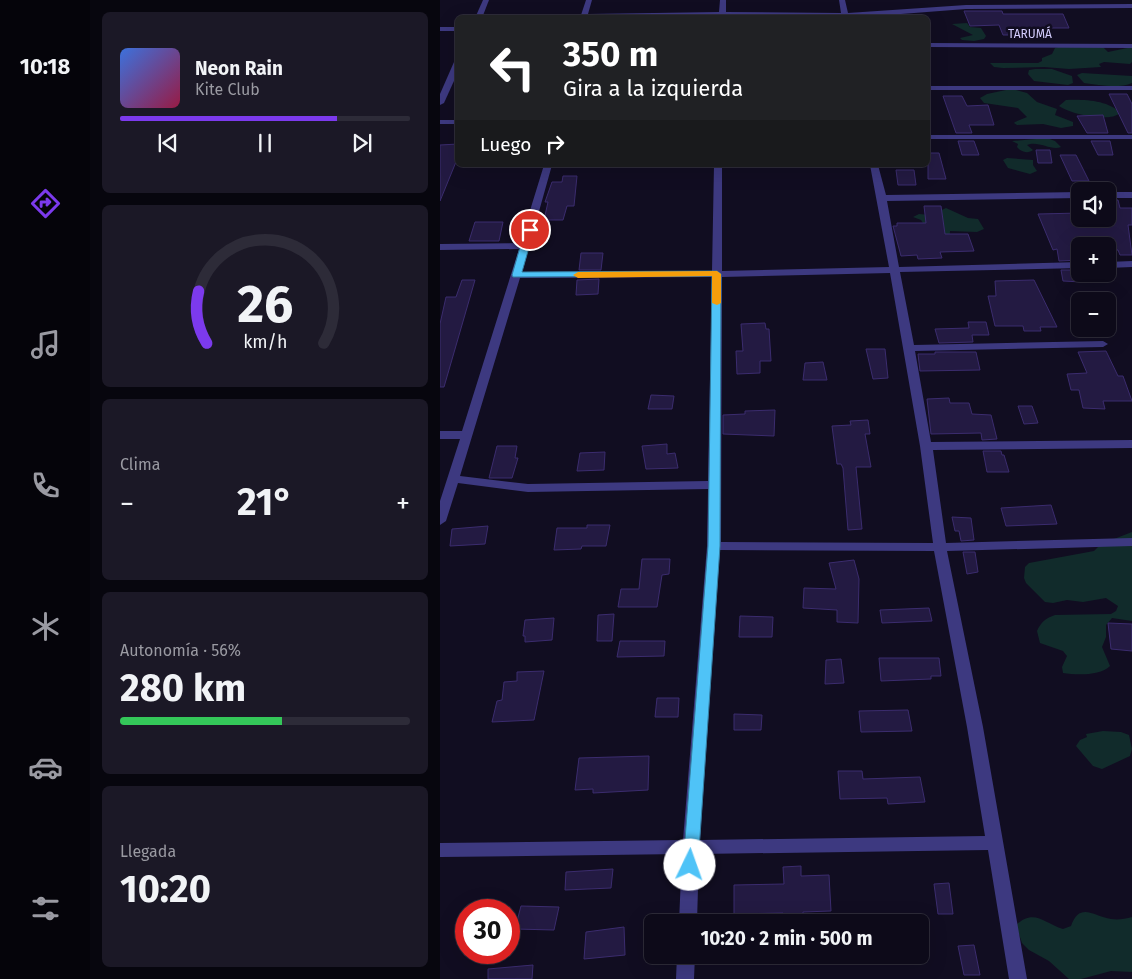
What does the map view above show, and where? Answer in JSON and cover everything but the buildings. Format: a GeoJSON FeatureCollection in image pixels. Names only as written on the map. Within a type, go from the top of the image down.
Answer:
{"type":"FeatureCollection","features":[{"type":"Feature","properties":{"kind":"street"},"geometry":{"type":"LineString","coordinates":[[479,15],[486,0]]}},
{"type":"Feature","properties":{"kind":"street"},"geometry":{"type":"LineString","coordinates":[[584,15],[588,0]]}},
{"type":"Feature","properties":{"kind":"street"},"geometry":{"type":"LineString","coordinates":[[722,15],[723,0]]}},
{"type":"Feature","properties":{"kind":"street"},"geometry":{"type":"LineString","coordinates":[[842,0],[846,15]]}},
{"type":"Feature","properties":{"kind":"street"},"geometry":{"type":"LineString","coordinates":[[946,0],[949,8]]}},
{"type":"Feature","properties":{"kind":"street"},"geometry":{"type":"LineString","coordinates":[[859,15],[949,8],[1112,3],[1132,6]]}},
{"type":"Feature","properties":{"kind":"street"},"geometry":{"type":"LineString","coordinates":[[607,15],[670,15]]}},
{"type":"Feature","properties":{"kind":"street"},"geometry":{"type":"LineString","coordinates":[[440,29],[455,29]]}},
{"type":"Feature","properties":{"kind":"street","name":"TARUMÁ"},"geometry":{"type":"LineString","coordinates":[[930,45],[1132,46]]}},
{"type":"Feature","properties":{"kind":"street"},"geometry":{"type":"LineString","coordinates":[[440,103],[455,69]]}},
{"type":"Feature","properties":{"kind":"street"},"geometry":{"type":"LineString","coordinates":[[930,88],[1132,88]]}},
{"type":"Feature","properties":{"kind":"street"},"geometry":{"type":"LineString","coordinates":[[440,122],[455,122]]}},
{"type":"Feature","properties":{"kind":"street"},"geometry":{"type":"LineString","coordinates":[[930,137],[1132,138]]}},
{"type":"Feature","properties":{"kind":"street"},"geometry":{"type":"LineString","coordinates":[[440,521],[547,167]]}},
{"type":"Feature","properties":{"kind":"street"},"geometry":{"type":"LineString","coordinates":[[688,914],[691,846],[714,546],[718,167]]}},
{"type":"Feature","properties":{"kind":"street"},"geometry":{"type":"LineString","coordinates":[[874,167],[882,198],[909,348],[926,446],[940,547],[975,727],[1018,979]]}},
{"type":"Feature","properties":{"kind":"street"},"geometry":{"type":"LineString","coordinates":[[882,198],[1071,195]]}},
{"type":"Feature","properties":{"kind":"street"},"geometry":{"type":"LineString","coordinates":[[1116,195],[1132,195]]}},
{"type":"Feature","properties":{"kind":"street"},"geometry":{"type":"LineString","coordinates":[[440,247],[525,246]]}},
{"type":"Feature","properties":{"kind":"street"},"geometry":{"type":"LineString","coordinates":[[1116,265],[1132,264]]}},
{"type":"Feature","properties":{"kind":"street"},"geometry":{"type":"LineString","coordinates":[[516,275],[717,274],[1071,265]]}},
{"type":"Feature","properties":{"kind":"street"},"geometry":{"type":"LineString","coordinates":[[909,348],[1103,344]]}},
{"type":"Feature","properties":{"kind":"street"},"geometry":{"type":"LineString","coordinates":[[440,435],[465,435]]}},
{"type":"Feature","properties":{"kind":"street"},"geometry":{"type":"LineString","coordinates":[[926,446],[1132,444]]}},
{"type":"Feature","properties":{"kind":"street"},"geometry":{"type":"LineString","coordinates":[[454,479],[528,488],[716,485]]}},
{"type":"Feature","properties":{"kind":"street"},"geometry":{"type":"LineString","coordinates":[[714,546],[940,547],[1132,542]]}},
{"type":"Feature","properties":{"kind":"street"},"geometry":{"type":"LineString","coordinates":[[440,850],[994,844]]}},
{"type":"Feature","properties":{"kind":"street"},"geometry":{"type":"LineString","coordinates":[[685,979],[686,964]]}},
{"type":"Feature","properties":{"kind":"green space"},"geometry":{"type":"Polygon","coordinates":[[[967,23],[970,27],[981,28],[986,36],[984,39],[974,41],[962,40],[960,38],[973,35],[952,24],[967,23]]]}},
{"type":"Feature","properties":{"kind":"green space"},"geometry":{"type":"Polygon","coordinates":[[[1061,46],[1102,46],[1108,52],[1132,47],[1132,62],[1130,64],[1104,62],[1099,64],[1101,67],[1069,69],[1044,67],[1003,68],[994,67],[990,63],[1038,63],[1042,61],[1042,58],[1052,54],[1055,48],[1061,46]]]}},
{"type":"Feature","properties":{"kind":"green space"},"geometry":{"type":"Polygon","coordinates":[[[1052,69],[1072,76],[1073,83],[1068,85],[1034,81],[1028,74],[1029,70],[1052,69]]]}},
{"type":"Feature","properties":{"kind":"green space"},"geometry":{"type":"Polygon","coordinates":[[[1082,73],[1132,76],[1132,83],[1115,86],[1084,83],[1077,75],[1082,73]]]}},
{"type":"Feature","properties":{"kind":"green space"},"geometry":{"type":"Polygon","coordinates":[[[1006,90],[1027,93],[1037,102],[1057,109],[1055,115],[1073,122],[1073,126],[1061,128],[1043,124],[1017,125],[1014,123],[1027,117],[1018,108],[984,103],[980,98],[987,94],[1006,90]]]}},
{"type":"Feature","properties":{"kind":"green space"},"geometry":{"type":"Polygon","coordinates":[[[1066,100],[1087,100],[1102,103],[1109,105],[1120,113],[1107,117],[1080,114],[1059,106],[1066,100]]]}},
{"type":"Feature","properties":{"kind":"green space"},"geometry":{"type":"Polygon","coordinates":[[[1047,138],[1055,141],[1061,147],[1053,148],[1040,144],[1031,144],[1027,145],[1033,150],[1025,152],[1020,150],[1017,147],[1018,144],[1012,141],[1047,138]]]}},
{"type":"Feature","properties":{"kind":"green space"},"geometry":{"type":"Polygon","coordinates":[[[1007,158],[1033,160],[1033,165],[1037,171],[1030,174],[1008,168],[1003,160],[1007,158]]]}},
{"type":"Feature","properties":{"kind":"green space"},"geometry":{"type":"Polygon","coordinates":[[[946,208],[968,218],[978,219],[984,229],[977,232],[950,231],[949,252],[941,250],[921,220],[913,217],[919,214],[931,215],[946,208]]]}},
{"type":"Feature","properties":{"kind":"green space"},"geometry":{"type":"Polygon","coordinates":[[[1132,532],[1132,621],[1112,618],[1106,625],[1106,637],[1102,647],[1110,666],[1094,673],[1063,673],[1062,667],[1067,656],[1063,651],[1040,643],[1037,631],[1042,623],[1055,615],[1111,614],[1116,611],[1118,606],[1106,598],[1083,602],[1067,600],[1053,603],[1045,602],[1026,583],[1024,578],[1025,567],[1029,563],[1094,551],[1101,544],[1132,532]]]}},
{"type":"Feature","properties":{"kind":"green space"},"geometry":{"type":"Polygon","coordinates":[[[1103,731],[1121,732],[1129,735],[1132,749],[1130,756],[1102,769],[1093,766],[1076,746],[1080,740],[1087,737],[1086,734],[1103,731]]]}},
{"type":"Feature","properties":{"kind":"green space"},"geometry":{"type":"Polygon","coordinates":[[[1083,912],[1114,919],[1132,917],[1132,972],[1111,971],[1081,979],[1069,979],[1049,961],[1029,950],[1022,943],[1016,925],[1022,920],[1034,917],[1063,929],[1071,926],[1075,918],[1083,912]]]}},
{"type":"Feature","properties":{"kind":"slow traffic"},"geometry":{"type":"LineString","coordinates":[[578,275],[717,274],[717,303]]}},
{"type":"Feature","properties":{"kind":"route"},"geometry":{"type":"LineString","coordinates":[[530,230],[516,275],[717,274],[714,546],[690,865]]}}]}
